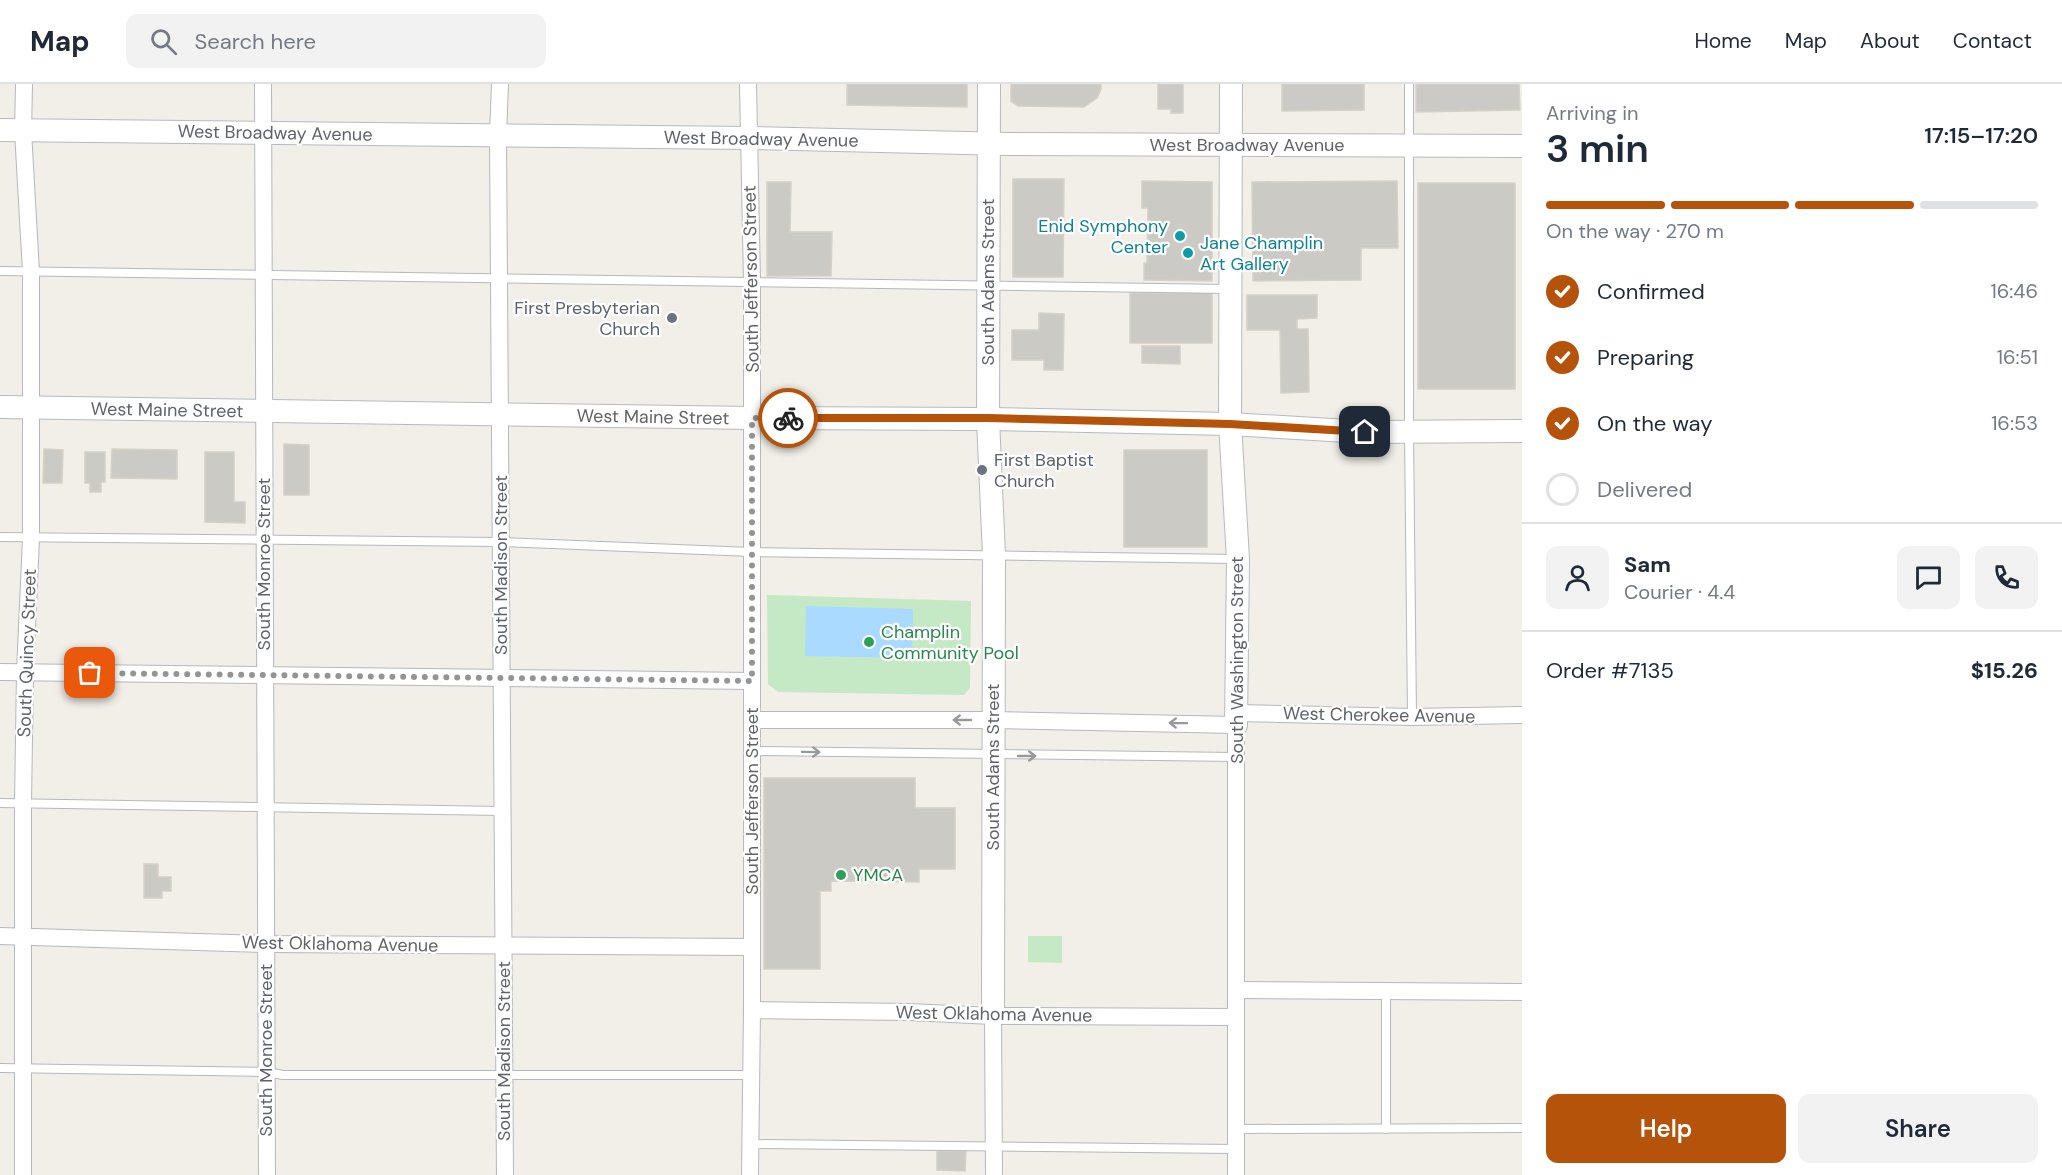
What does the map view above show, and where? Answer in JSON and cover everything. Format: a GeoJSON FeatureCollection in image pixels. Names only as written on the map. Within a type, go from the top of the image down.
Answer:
{"type":"FeatureCollection","features":[{"type":"Feature","properties":{"kind":"main road","name":"South Adams Street"},"geometry":{"type":"LineString","coordinates":[[989,84],[988,418],[994,556],[993,1016]]}},
{"type":"Feature","properties":{"kind":"main road","name":"South Washington Street"},"geometry":{"type":"LineString","coordinates":[[1231,84],[1230,424],[1238,559],[1237,719]]}},
{"type":"Feature","properties":{"kind":"main road","name":"West Broadway Avenue"},"geometry":{"type":"LineString","coordinates":[[0,130],[748,138],[989,144],[1522,146]]}},
{"type":"Feature","properties":{"kind":"main road","name":"West Maine Street"},"geometry":{"type":"LineString","coordinates":[[0,407],[752,418],[988,418],[1230,424],[1365,432],[1522,431]]}},
{"type":"Feature","properties":{"kind":"street","name":"South Quincy Street"},"geometry":{"type":"LineString","coordinates":[[23,1175],[23,803],[25,672],[31,538],[31,272],[23,131],[24,84]]}},
{"type":"Feature","properties":{"kind":"street","name":"South Monroe Street"},"geometry":{"type":"LineString","coordinates":[[263,84],[267,1175]]}},
{"type":"Feature","properties":{"kind":"street","name":"South Madison Street"},"geometry":{"type":"LineString","coordinates":[[500,84],[498,135],[505,1175]]}},
{"type":"Feature","properties":{"kind":"street","name":"South Jefferson Street"},"geometry":{"type":"LineString","coordinates":[[748,84],[752,282],[750,1175]]}},
{"type":"Feature","properties":{"kind":"street"},"geometry":{"type":"LineString","coordinates":[[0,672],[752,681]]}},
{"type":"Feature","properties":{"kind":"street","name":"West Cherokee Avenue"},"geometry":{"type":"LineString","coordinates":[[752,720],[1522,716]]}},
{"type":"Feature","properties":{"kind":"street","name":"South Washington Street"},"geometry":{"type":"LineString","coordinates":[[1236,1175],[1237,719]]}},
{"type":"Feature","properties":{"kind":"street","name":"West Oklahoma Avenue"},"geometry":{"type":"LineString","coordinates":[[0,936],[266,944],[752,947]]}},
{"type":"Feature","properties":{"kind":"street"},"geometry":{"type":"LineString","coordinates":[[1236,990],[1522,992]]}},
{"type":"Feature","properties":{"kind":"street","name":"West Oklahoma Avenue"},"geometry":{"type":"LineString","coordinates":[[752,1010],[909,1012],[993,1016],[1236,1017]]}},
{"type":"Feature","properties":{"kind":"street","name":"South Adams Street"},"geometry":{"type":"LineString","coordinates":[[993,1016],[993,1175]]}},
{"type":"Feature","properties":{"kind":"lane"},"geometry":{"type":"LineString","coordinates":[[1409,84],[1412,717]]}},
{"type":"Feature","properties":{"kind":"lane"},"geometry":{"type":"LineString","coordinates":[[0,271],[1231,289]]}},
{"type":"Feature","properties":{"kind":"lane"},"geometry":{"type":"LineString","coordinates":[[0,537],[500,542],[752,552],[1238,559]]}},
{"type":"Feature","properties":{"kind":"lane"},"geometry":{"type":"LineString","coordinates":[[752,751],[1236,757]]}},
{"type":"Feature","properties":{"kind":"lane"},"geometry":{"type":"LineString","coordinates":[[0,803],[502,811]]}},
{"type":"Feature","properties":{"kind":"lane"},"geometry":{"type":"LineString","coordinates":[[1386,991],[1386,1129]]}},
{"type":"Feature","properties":{"kind":"lane"},"geometry":{"type":"LineString","coordinates":[[0,1068],[267,1072],[283,1075],[504,1077],[752,1075]]}},
{"type":"Feature","properties":{"kind":"lane"},"geometry":{"type":"LineString","coordinates":[[1236,1129],[1522,1128]]}},
{"type":"Feature","properties":{"kind":"lane"},"geometry":{"type":"LineString","coordinates":[[750,1144],[1236,1149]]}},
{"type":"Feature","properties":{"kind":"green space","name":"Champlin Community Pool"},"geometry":{"type":"Polygon","coordinates":[[[767,595],[971,601],[970,688],[964,695],[778,692],[768,684],[767,595]]]}},
{"type":"Feature","properties":{"kind":"green space"},"geometry":{"type":"Polygon","coordinates":[[[1028,936],[1062,936],[1062,963],[1028,962],[1028,936]]]}},
{"type":"Feature","properties":{"kind":"water","name":"Champlin Community Pool"},"geometry":{"type":"Polygon","coordinates":[[[806,606],[913,609],[912,658],[805,656],[806,606]]]}},
{"type":"Feature","properties":{"kind":"building"},"geometry":{"type":"Polygon","coordinates":[[[847,84],[967,84],[967,107],[847,105],[847,84]]]}},
{"type":"Feature","properties":{"kind":"building"},"geometry":{"type":"Polygon","coordinates":[[[1011,84],[1101,84],[1101,89],[1097,98],[1084,107],[1018,106],[1011,101],[1011,84]]]}},
{"type":"Feature","properties":{"kind":"building"},"geometry":{"type":"Polygon","coordinates":[[[1158,84],[1183,84],[1183,113],[1171,113],[1171,109],[1158,109],[1158,84]]]}},
{"type":"Feature","properties":{"kind":"building"},"geometry":{"type":"Polygon","coordinates":[[[1282,84],[1364,84],[1364,110],[1282,111],[1282,84]]]}},
{"type":"Feature","properties":{"kind":"building"},"geometry":{"type":"Polygon","coordinates":[[[1416,84],[1519,84],[1520,110],[1416,112],[1416,84]]]}},
{"type":"Feature","properties":{"kind":"building"},"geometry":{"type":"Polygon","coordinates":[[[1013,179],[1064,179],[1063,277],[1013,277],[1013,179]]]}},
{"type":"Feature","properties":{"kind":"building","name":"Enid Symphony Center"},"geometry":{"type":"Polygon","coordinates":[[[1142,181],[1212,182],[1212,281],[1144,280],[1144,263],[1147,263],[1148,208],[1142,208],[1142,181]]]}},
{"type":"Feature","properties":{"kind":"building"},"geometry":{"type":"Polygon","coordinates":[[[1397,181],[1398,248],[1361,248],[1361,280],[1253,281],[1252,182],[1397,181]]]}},
{"type":"Feature","properties":{"kind":"building"},"geometry":{"type":"Polygon","coordinates":[[[767,182],[791,182],[790,232],[832,232],[831,276],[767,276],[767,182]]]}},
{"type":"Feature","properties":{"kind":"building"},"geometry":{"type":"Polygon","coordinates":[[[1418,183],[1515,183],[1515,389],[1418,389],[1418,183]]]}},
{"type":"Feature","properties":{"kind":"building"},"geometry":{"type":"Polygon","coordinates":[[[1130,293],[1212,293],[1212,343],[1130,343],[1130,293]]]}},
{"type":"Feature","properties":{"kind":"building"},"geometry":{"type":"Polygon","coordinates":[[[1247,295],[1317,295],[1317,318],[1297,319],[1297,329],[1308,329],[1309,392],[1281,393],[1280,330],[1247,330],[1247,295]]]}},
{"type":"Feature","properties":{"kind":"building"},"geometry":{"type":"Polygon","coordinates":[[[1039,313],[1064,314],[1063,370],[1044,370],[1044,360],[1012,360],[1012,330],[1039,330],[1039,313]]]}},
{"type":"Feature","properties":{"kind":"building"},"geometry":{"type":"Polygon","coordinates":[[[1142,346],[1180,346],[1180,364],[1142,363],[1142,346]]]}},
{"type":"Feature","properties":{"kind":"building"},"geometry":{"type":"Polygon","coordinates":[[[284,444],[309,445],[309,495],[284,495],[284,444]]]}},
{"type":"Feature","properties":{"kind":"building"},"geometry":{"type":"Polygon","coordinates":[[[44,449],[63,450],[62,483],[43,483],[44,449]]]}},
{"type":"Feature","properties":{"kind":"building"},"geometry":{"type":"Polygon","coordinates":[[[112,449],[177,450],[177,479],[111,478],[112,449]]]}},
{"type":"Feature","properties":{"kind":"building"},"geometry":{"type":"Polygon","coordinates":[[[1124,450],[1207,450],[1207,547],[1124,547],[1124,450]]]}},
{"type":"Feature","properties":{"kind":"building"},"geometry":{"type":"Polygon","coordinates":[[[85,452],[105,452],[105,482],[101,482],[101,492],[90,492],[90,483],[85,483],[85,452]]]}},
{"type":"Feature","properties":{"kind":"building"},"geometry":{"type":"Polygon","coordinates":[[[205,452],[234,452],[234,502],[245,502],[245,523],[205,522],[205,452]]]}},
{"type":"Feature","properties":{"kind":"building","name":"YMCA"},"geometry":{"type":"Polygon","coordinates":[[[764,778],[915,778],[915,808],[955,808],[955,869],[919,869],[919,882],[831,881],[831,891],[820,891],[820,969],[764,969],[764,778]]]}},
{"type":"Feature","properties":{"kind":"building"},"geometry":{"type":"Polygon","coordinates":[[[144,864],[158,864],[158,877],[171,877],[171,891],[162,891],[162,898],[144,898],[144,864]]]}},
{"type":"Feature","properties":{"kind":"building"},"geometry":{"type":"Polygon","coordinates":[[[937,1151],[966,1151],[965,1171],[937,1170],[937,1151]]]}},
{"type":"Feature","properties":{"kind":"way so far"},"geometry":{"type":"LineString","coordinates":[[90,673],[752,681],[752,418],[788,418]]}},
{"type":"Feature","properties":{"kind":"place","name":"Enid Symphony Center"},"geometry":{"type":"Point","coordinates":[1180,236]}},
{"type":"Feature","properties":{"kind":"place","name":"Jane Champlin Art Gallery"},"geometry":{"type":"Point","coordinates":[1188,253]}},
{"type":"Feature","properties":{"kind":"place","name":"First Presbyterian Church"},"geometry":{"type":"Point","coordinates":[672,318]}},
{"type":"Feature","properties":{"kind":"place","name":"First Baptist Church"},"geometry":{"type":"Point","coordinates":[982,470]}},
{"type":"Feature","properties":{"kind":"place","name":"Champlin Community Pool"},"geometry":{"type":"Point","coordinates":[869,642]}},
{"type":"Feature","properties":{"kind":"place","name":"YMCA"},"geometry":{"type":"Point","coordinates":[841,875]}},
{"type":"Feature","properties":{"kind":"route"},"geometry":{"type":"LineString","coordinates":[[788,418],[988,418],[1230,424],[1365,432]]}}]}
